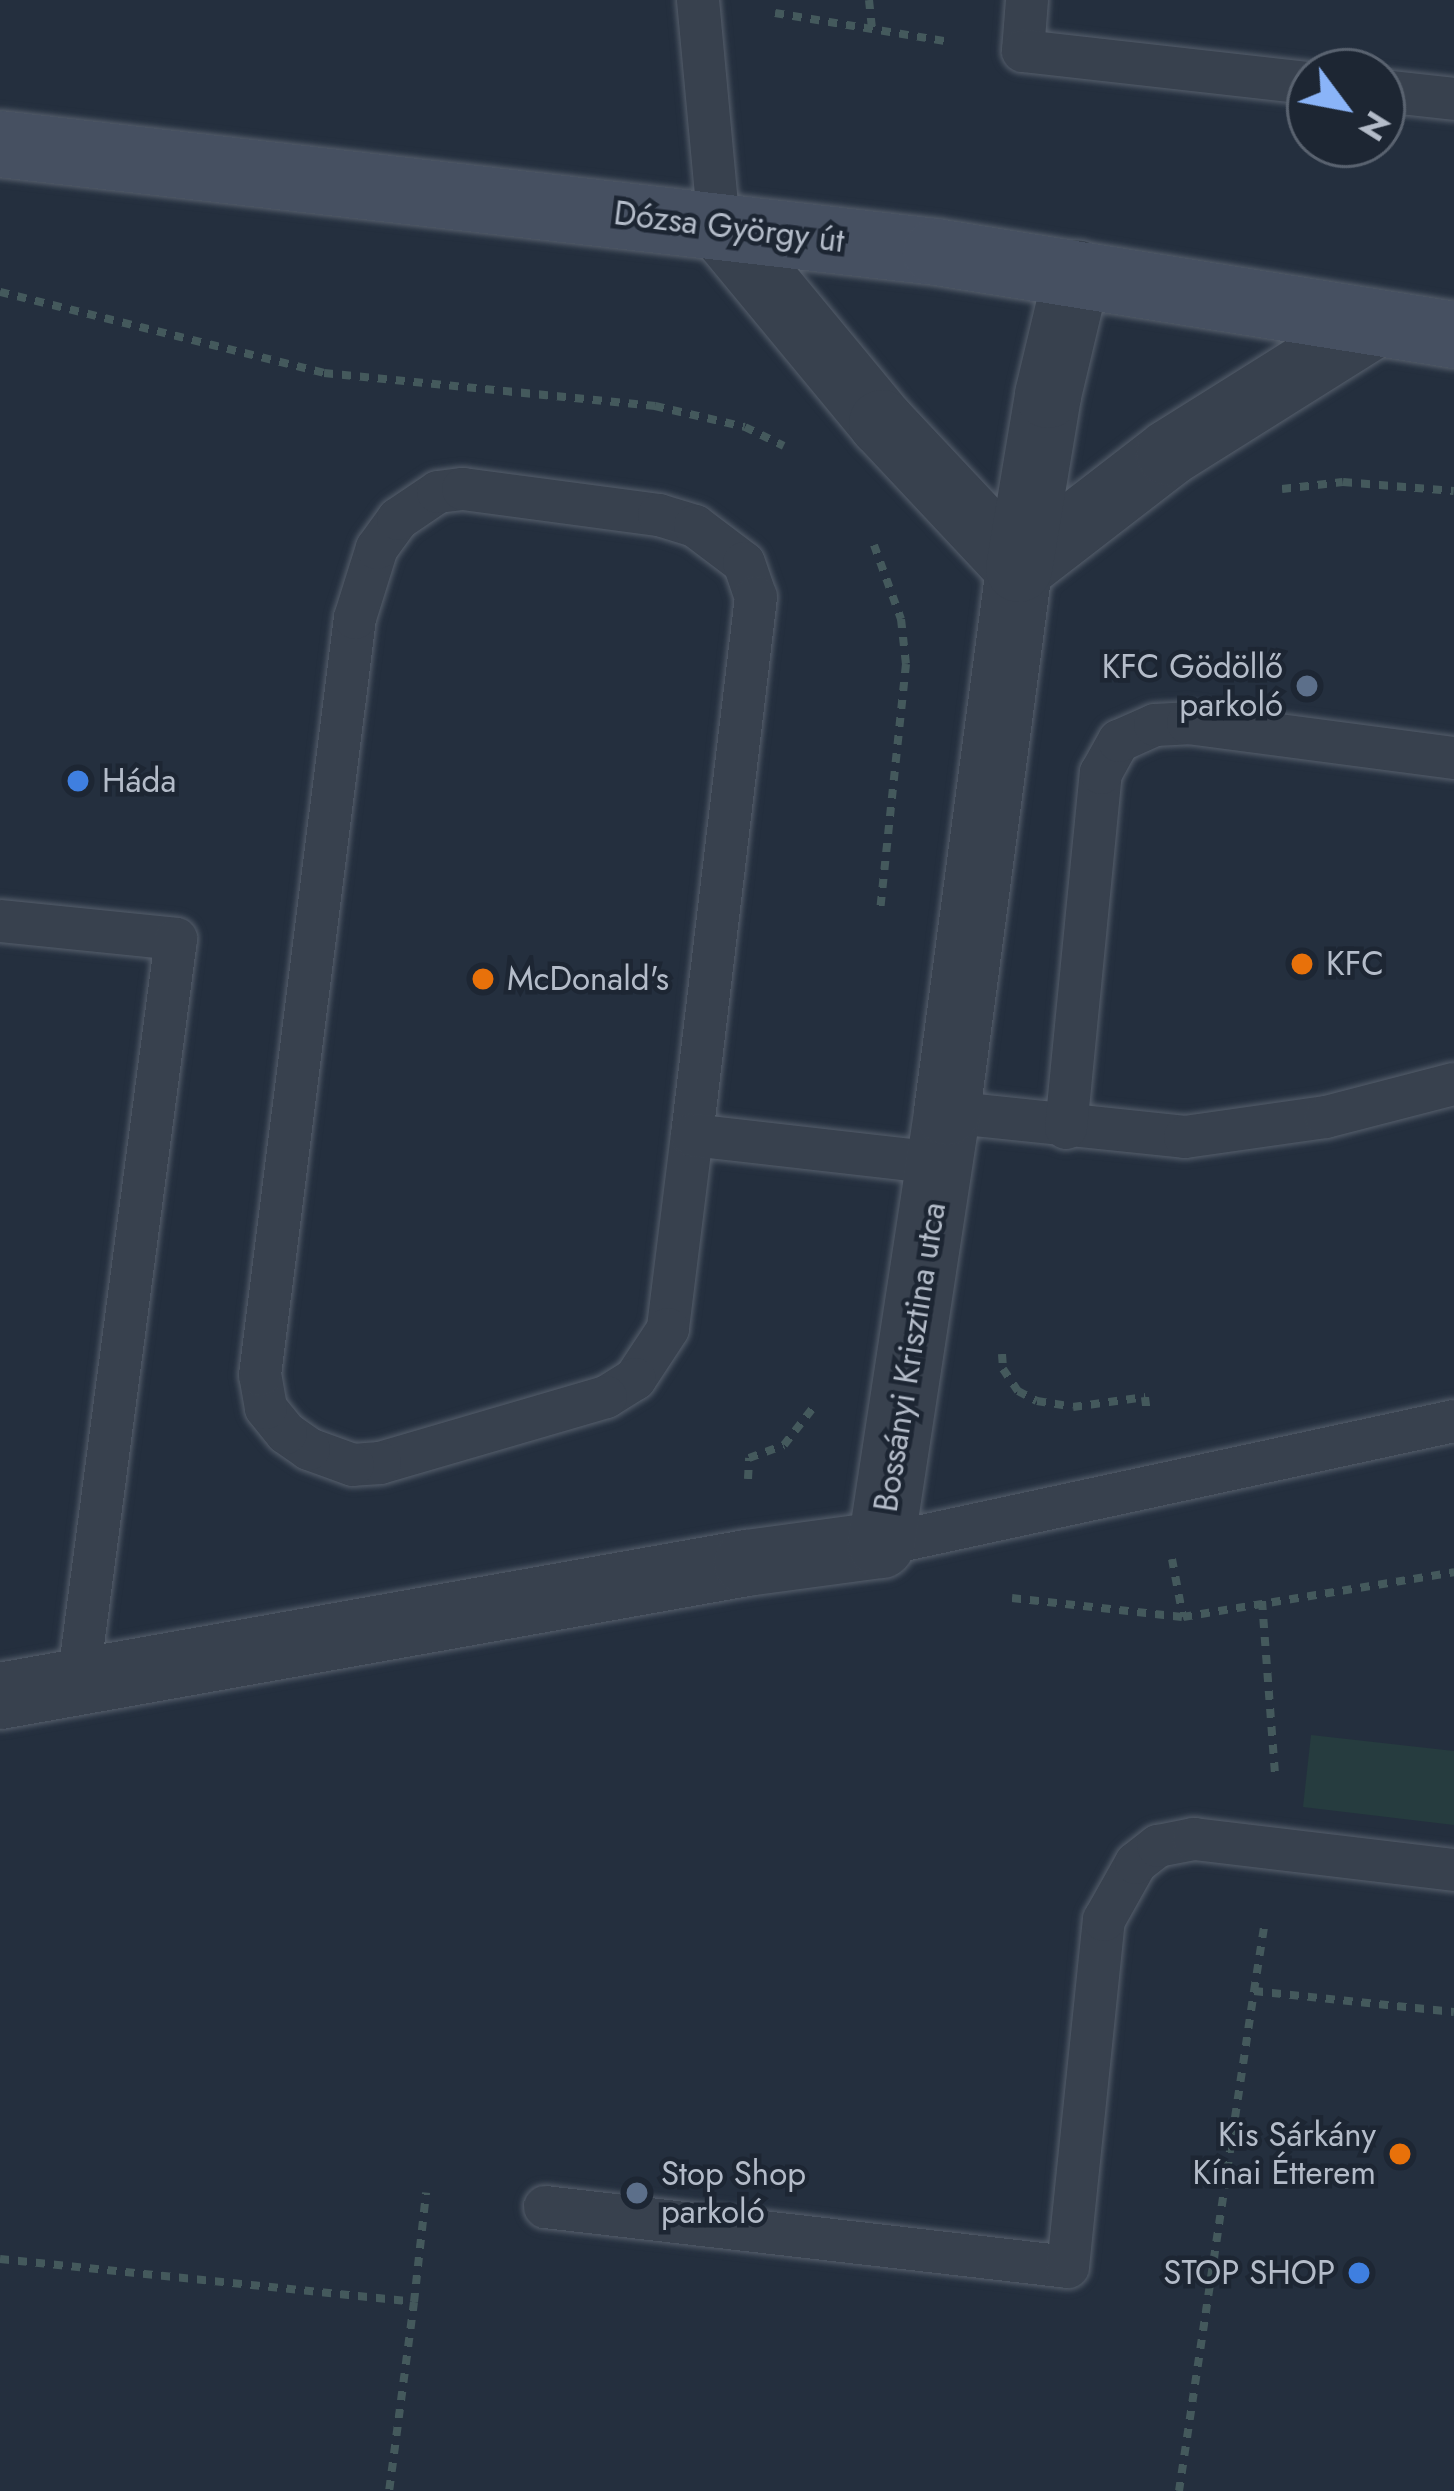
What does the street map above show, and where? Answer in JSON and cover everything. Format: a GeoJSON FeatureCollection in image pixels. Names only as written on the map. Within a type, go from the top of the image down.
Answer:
{"type":"FeatureCollection","features":[{"type":"Feature","properties":{"kind":"main road","name":"Dózsa György út"},"geometry":{"type":"LineString","coordinates":[[13,134],[1077,273],[1373,326],[1454,334]]}},
{"type":"Feature","properties":{"kind":"street"},"geometry":{"type":"LineString","coordinates":[[719,226],[882,423],[1018,568],[1168,453],[1373,326]]}},
{"type":"Feature","properties":{"kind":"street","name":"Bossányi Krisztina utca"},"geometry":{"type":"LineString","coordinates":[[0,1696],[881,1545],[943,1137],[1018,568],[1048,394],[1077,273]]}},
{"type":"Feature","properties":{"kind":"lane"},"geometry":{"type":"LineString","coordinates":[[1027,0],[1023,51],[1286,80]]}},
{"type":"Feature","properties":{"kind":"lane"},"geometry":{"type":"LineString","coordinates":[[698,2],[719,226]]}},
{"type":"Feature","properties":{"kind":"lane"},"geometry":{"type":"LineString","coordinates":[[1406,94],[1454,99]]}},
{"type":"Feature","properties":{"kind":"lane"},"geometry":{"type":"LineString","coordinates":[[463,489],[659,515],[695,526],[744,563],[756,597],[692,1136],[668,1329],[635,1379],[606,1396],[380,1463],[353,1465],[330,1458],[286,1433],[266,1408],[260,1375],[355,619],[377,548],[398,519],[438,491],[463,489]]}},
{"type":"Feature","properties":{"kind":"lane"},"geometry":{"type":"LineString","coordinates":[[1066,1128],[1101,773],[1119,741],[1154,724],[1188,723],[1454,758]]}},
{"type":"Feature","properties":{"kind":"lane"},"geometry":{"type":"LineString","coordinates":[[0,921],[176,939],[78,1682]]}},
{"type":"Feature","properties":{"kind":"lane"},"geometry":{"type":"LineString","coordinates":[[692,1136],[943,1137],[1066,1128],[1185,1137],[1250,1132],[1454,1084]]}},
{"type":"Feature","properties":{"kind":"lane"},"geometry":{"type":"LineString","coordinates":[[881,1545],[1454,1421]]}},
{"type":"Feature","properties":{"kind":"lane"},"geometry":{"type":"LineString","coordinates":[[545,2207],[1068,2267],[1104,1920],[1136,1863],[1159,1846],[1194,1839],[1454,1870]]}},
{"type":"Feature","properties":{"kind":"path"},"geometry":{"type":"LineString","coordinates":[[869,0],[872,28]]}},
{"type":"Feature","properties":{"kind":"path"},"geometry":{"type":"LineString","coordinates":[[698,2],[1023,51]]}},
{"type":"Feature","properties":{"kind":"path"},"geometry":{"type":"LineString","coordinates":[[1179,2491],[1254,1991],[1454,2012]]}},
{"type":"Feature","properties":{"kind":"path"},"geometry":{"type":"LineString","coordinates":[[389,2491],[426,2193]]}},
{"type":"Feature","properties":{"kind":"path"},"geometry":{"type":"LineString","coordinates":[[0,2260],[414,2302]]}},
{"type":"Feature","properties":{"kind":"green space"},"geometry":{"type":"Polygon","coordinates":[[[1311,1735],[1454,1751],[1454,1825],[1303,1807],[1311,1735]]]}},
{"type":"Feature","properties":{"kind":"place","name":"KFC Gödöllő parkoló"},"geometry":{"type":"Point","coordinates":[1307,686]}},
{"type":"Feature","properties":{"kind":"place","name":"Háda"},"geometry":{"type":"Point","coordinates":[78,781]}},
{"type":"Feature","properties":{"kind":"place","name":"KFC"},"geometry":{"type":"Point","coordinates":[1302,964]}},
{"type":"Feature","properties":{"kind":"place","name":"McDonald's"},"geometry":{"type":"Point","coordinates":[483,979]}},
{"type":"Feature","properties":{"kind":"place","name":"Kis Sárkány Kínai Étterem"},"geometry":{"type":"Point","coordinates":[1400,2154]}},
{"type":"Feature","properties":{"kind":"place","name":"Stop Shop parkoló"},"geometry":{"type":"Point","coordinates":[637,2193]}},
{"type":"Feature","properties":{"kind":"place","name":"STOP SHOP"},"geometry":{"type":"Point","coordinates":[1359,2273]}}]}
